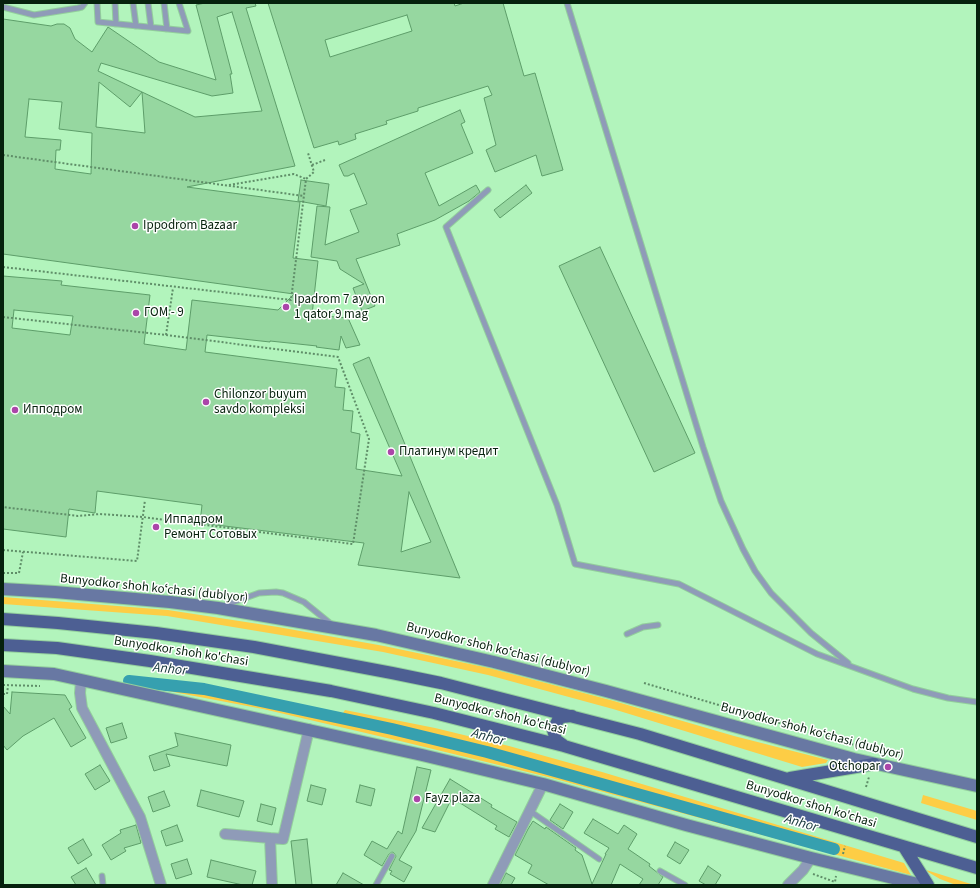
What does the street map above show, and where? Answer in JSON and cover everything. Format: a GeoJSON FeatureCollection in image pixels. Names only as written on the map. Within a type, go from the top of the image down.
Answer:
{"type":"FeatureCollection","features":[{"type":"Feature","properties":{"kind":"main road","name":"Bunyodkor shoh ko'chasi"},"geometry":{"type":"LineString","coordinates":[[3,619],[149,632],[254,648],[392,672],[441,683],[640,734],[977,837]]}},
{"type":"Feature","properties":{"kind":"main road","name":"Bunyodkor shoh ko'chasi"},"geometry":{"type":"LineString","coordinates":[[3,645],[57,648],[150,661],[323,689],[434,712],[564,746],[976,868]]}},
{"type":"Feature","properties":{"kind":"main road"},"geometry":{"type":"LineString","coordinates":[[564,746],[559,744],[556,740],[553,730],[555,724],[562,717],[573,716]]}},
{"type":"Feature","properties":{"kind":"main road"},"geometry":{"type":"LineString","coordinates":[[786,779],[874,764]]}},
{"type":"Feature","properties":{"kind":"main road"},"geometry":{"type":"LineString","coordinates":[[904,847],[928,885]]}},
{"type":"Feature","properties":{"kind":"street","name":"Bunyodkor shoh koʻchasi (dublyor)"},"geometry":{"type":"LineString","coordinates":[[3,589],[170,602],[218,608],[376,635],[494,662],[606,691],[874,764],[977,786]]}},
{"type":"Feature","properties":{"kind":"street"},"geometry":{"type":"LineString","coordinates":[[3,671],[54,674],[309,729],[543,784],[686,825],[922,885]]}},
{"type":"Feature","properties":{"kind":"street"},"geometry":{"type":"LineString","coordinates":[[81,681],[80,693],[82,708],[140,817],[161,885]]}},
{"type":"Feature","properties":{"kind":"street"},"geometry":{"type":"LineString","coordinates":[[225,834],[283,839],[309,729]]}},
{"type":"Feature","properties":{"kind":"street"},"geometry":{"type":"LineString","coordinates":[[493,885],[543,784]]}},
{"type":"Feature","properties":{"kind":"street"},"geometry":{"type":"LineString","coordinates":[[270,838],[272,885]]}},
{"type":"Feature","properties":{"kind":"street"},"geometry":{"type":"LineString","coordinates":[[788,885],[803,870],[811,858]]}},
{"type":"Feature","properties":{"kind":"lane"},"geometry":{"type":"LineString","coordinates":[[3,7],[34,15],[78,8],[82,7],[85,3]]}},
{"type":"Feature","properties":{"kind":"lane"},"geometry":{"type":"LineString","coordinates":[[97,3],[98,22],[188,31],[179,3]]}},
{"type":"Feature","properties":{"kind":"lane"},"geometry":{"type":"LineString","coordinates":[[115,3],[116,24]]}},
{"type":"Feature","properties":{"kind":"lane"},"geometry":{"type":"LineString","coordinates":[[133,3],[136,26]]}},
{"type":"Feature","properties":{"kind":"lane"},"geometry":{"type":"LineString","coordinates":[[148,3],[151,27]]}},
{"type":"Feature","properties":{"kind":"lane"},"geometry":{"type":"LineString","coordinates":[[164,3],[167,29]]}},
{"type":"Feature","properties":{"kind":"lane"},"geometry":{"type":"LineString","coordinates":[[567,3],[702,447],[721,501],[743,549],[755,571],[771,593],[811,633],[852,666]]}},
{"type":"Feature","properties":{"kind":"lane"},"geometry":{"type":"LineString","coordinates":[[488,190],[446,227],[557,505],[575,564],[678,584],[817,654],[913,689],[948,698],[977,702]]}},
{"type":"Feature","properties":{"kind":"lane"},"geometry":{"type":"LineString","coordinates":[[218,608],[259,593],[283,593],[304,602],[334,627]]}},
{"type":"Feature","properties":{"kind":"lane"},"geometry":{"type":"LineString","coordinates":[[627,634],[643,627],[658,625]]}},
{"type":"Feature","properties":{"kind":"lane"},"geometry":{"type":"LineString","coordinates":[[530,811],[599,859]]}},
{"type":"Feature","properties":{"kind":"lane"},"geometry":{"type":"LineString","coordinates":[[376,885],[392,856]]}},
{"type":"Feature","properties":{"kind":"lane"},"geometry":{"type":"LineString","coordinates":[[660,871],[685,885]]}},
{"type":"Feature","properties":{"kind":"lane"},"geometry":{"type":"LineString","coordinates":[[102,876],[103,885]]}},
{"type":"Feature","properties":{"kind":"path"},"geometry":{"type":"LineString","coordinates":[[3,268],[291,300],[306,179],[314,172],[308,153]]}},
{"type":"Feature","properties":{"kind":"path"},"geometry":{"type":"LineString","coordinates":[[3,155],[304,196]]}},
{"type":"Feature","properties":{"kind":"path"},"geometry":{"type":"LineString","coordinates":[[312,165],[325,160]]}},
{"type":"Feature","properties":{"kind":"path"},"geometry":{"type":"LineString","coordinates":[[225,186],[294,174],[306,179]]}},
{"type":"Feature","properties":{"kind":"path"},"geometry":{"type":"LineString","coordinates":[[166,336],[173,288]]}},
{"type":"Feature","properties":{"kind":"path"},"geometry":{"type":"LineString","coordinates":[[3,317],[338,357],[369,439],[353,544],[143,517],[100,514],[78,516],[3,507]]}},
{"type":"Feature","properties":{"kind":"path"},"geometry":{"type":"LineString","coordinates":[[3,550],[137,561],[145,500]]}},
{"type":"Feature","properties":{"kind":"path"},"geometry":{"type":"LineString","coordinates":[[3,573],[19,573],[23,552]]}},
{"type":"Feature","properties":{"kind":"path"},"geometry":{"type":"LineString","coordinates":[[644,683],[871,750]]}},
{"type":"Feature","properties":{"kind":"path"},"geometry":{"type":"LineString","coordinates":[[3,685],[46,686]]}},
{"type":"Feature","properties":{"kind":"path"},"geometry":{"type":"LineString","coordinates":[[3,694],[7,694],[8,686]]}},
{"type":"Feature","properties":{"kind":"path"},"geometry":{"type":"LineString","coordinates":[[866,787],[870,777]]}},
{"type":"Feature","properties":{"kind":"path"},"geometry":{"type":"LineString","coordinates":[[841,858],[845,846]]}},
{"type":"Feature","properties":{"kind":"path"},"geometry":{"type":"LineString","coordinates":[[803,870],[835,882]]}},
{"type":"Feature","properties":{"kind":"shaded area"},"geometry":{"type":"Polygon","coordinates":[[[3,597],[168,610],[278,627],[384,646],[489,668],[614,701],[734,736],[828,760],[826,763],[802,767],[613,709],[488,675],[383,652],[167,616],[3,604],[3,597]]]}},
{"type":"Feature","properties":{"kind":"shaded area"},"geometry":{"type":"Polygon","coordinates":[[[145,684],[199,691],[339,719],[345,710],[435,728],[509,746],[602,772],[904,863],[911,875],[548,777],[263,709],[147,687],[145,684]]]}},
{"type":"Feature","properties":{"kind":"shaded area"},"geometry":{"type":"Polygon","coordinates":[[[923,795],[977,811],[977,820],[921,803],[923,795]]]}},
{"type":"Feature","properties":{"kind":"shaded area"},"geometry":{"type":"Polygon","coordinates":[[[923,869],[974,885],[956,885],[940,879],[923,869]]]}},
{"type":"Feature","properties":{"kind":"building"},"geometry":{"type":"Polygon","coordinates":[[[205,3],[255,3],[256,6],[246,8],[295,166],[187,187],[300,202],[293,258],[318,261],[312,315],[348,318],[360,345],[346,348],[341,336],[339,350],[316,347],[317,346],[207,335],[205,352],[337,369],[335,387],[345,388],[343,410],[353,411],[351,432],[360,434],[356,469],[402,476],[353,364],[369,357],[460,578],[358,565],[364,543],[200,523],[202,505],[97,491],[95,513],[69,509],[66,537],[3,529],[3,276],[62,281],[61,285],[150,295],[144,344],[186,350],[192,300],[278,310],[294,294],[3,254],[3,19],[51,26],[64,24],[70,28],[75,39],[92,52],[108,27],[159,62],[216,80],[196,5],[205,3]],[[232,12],[217,17],[232,74],[230,74],[233,93],[212,96],[101,63],[98,71],[195,117],[262,111],[232,12]],[[99,82],[96,127],[145,133],[142,92],[130,107],[99,82]],[[29,99],[25,137],[61,140],[60,150],[56,150],[55,169],[91,174],[92,133],[59,129],[62,102],[29,99]],[[14,310],[12,328],[70,335],[73,316],[14,310]],[[409,492],[401,552],[431,542],[409,492]]]}},
{"type":"Feature","properties":{"kind":"building"},"geometry":{"type":"Polygon","coordinates":[[[268,3],[454,3],[455,6],[464,3],[503,3],[524,76],[535,73],[563,170],[542,176],[536,155],[495,172],[486,150],[496,145],[484,98],[492,95],[488,86],[418,108],[418,111],[386,121],[387,124],[355,134],[356,139],[339,145],[338,141],[314,148],[268,3]],[[407,15],[325,40],[330,57],[412,31],[407,15]]]}},
{"type":"Feature","properties":{"kind":"building"},"geometry":{"type":"Polygon","coordinates":[[[460,110],[465,122],[461,124],[473,153],[425,173],[439,206],[476,185],[480,192],[469,201],[435,220],[397,234],[400,245],[356,259],[375,306],[362,311],[353,288],[364,284],[340,269],[337,261],[311,257],[317,206],[330,207],[325,245],[359,232],[350,210],[367,204],[354,173],[344,176],[339,165],[460,110]]]}},
{"type":"Feature","properties":{"kind":"building"},"geometry":{"type":"Polygon","coordinates":[[[301,180],[329,184],[326,206],[298,201],[301,180]]]}},
{"type":"Feature","properties":{"kind":"building"},"geometry":{"type":"Polygon","coordinates":[[[526,185],[532,193],[500,218],[494,210],[526,185]]]}},
{"type":"Feature","properties":{"kind":"building"},"geometry":{"type":"Polygon","coordinates":[[[600,247],[695,453],[654,472],[559,266],[600,247]]]}},
{"type":"Feature","properties":{"kind":"building"},"geometry":{"type":"Polygon","coordinates":[[[12,692],[65,695],[72,707],[69,709],[86,738],[71,747],[54,718],[23,736],[7,750],[3,745],[3,706],[10,714],[12,692]]]}},
{"type":"Feature","properties":{"kind":"building"},"geometry":{"type":"Polygon","coordinates":[[[122,723],[127,738],[111,743],[106,728],[122,723]]]}},
{"type":"Feature","properties":{"kind":"building"},"geometry":{"type":"Polygon","coordinates":[[[175,733],[231,745],[227,766],[166,754],[170,766],[154,771],[149,756],[178,746],[175,733]]]}},
{"type":"Feature","properties":{"kind":"building"},"geometry":{"type":"Polygon","coordinates":[[[100,765],[110,781],[95,790],[85,774],[100,765]]]}},
{"type":"Feature","properties":{"kind":"building"},"geometry":{"type":"Polygon","coordinates":[[[417,767],[431,770],[416,831],[399,860],[412,867],[404,882],[390,874],[392,871],[389,870],[396,856],[394,853],[392,852],[389,854],[382,866],[364,855],[372,841],[387,849],[398,831],[402,834],[417,767]]]}},
{"type":"Feature","properties":{"kind":"building"},"geometry":{"type":"Polygon","coordinates":[[[450,779],[492,805],[491,807],[517,822],[509,837],[495,829],[497,826],[452,798],[435,832],[422,828],[450,779]]]}},
{"type":"Feature","properties":{"kind":"building"},"geometry":{"type":"Polygon","coordinates":[[[311,785],[326,789],[322,805],[307,801],[311,785]]]}},
{"type":"Feature","properties":{"kind":"building"},"geometry":{"type":"Polygon","coordinates":[[[360,785],[375,789],[371,806],[356,802],[360,785]]]}},
{"type":"Feature","properties":{"kind":"building"},"geometry":{"type":"Polygon","coordinates":[[[201,790],[244,801],[239,817],[197,806],[201,790]]]}},
{"type":"Feature","properties":{"kind":"building"},"geometry":{"type":"Polygon","coordinates":[[[164,791],[170,806],[153,812],[148,797],[164,791]]]}},
{"type":"Feature","properties":{"kind":"building"},"geometry":{"type":"Polygon","coordinates":[[[261,804],[276,808],[272,825],[257,821],[261,804]]]}},
{"type":"Feature","properties":{"kind":"building"},"geometry":{"type":"Polygon","coordinates":[[[560,804],[573,812],[563,829],[550,820],[560,804]]]}},
{"type":"Feature","properties":{"kind":"building"},"geometry":{"type":"Polygon","coordinates":[[[593,819],[618,834],[624,825],[637,834],[628,849],[650,864],[649,866],[663,877],[658,885],[639,885],[643,879],[620,864],[611,885],[549,885],[528,873],[532,865],[515,855],[533,821],[545,829],[546,827],[576,848],[575,850],[582,855],[592,884],[609,848],[584,833],[593,819]]]}},
{"type":"Feature","properties":{"kind":"building"},"geometry":{"type":"Polygon","coordinates":[[[136,825],[141,843],[124,848],[126,851],[111,860],[102,845],[121,833],[120,830],[136,825]]]}},
{"type":"Feature","properties":{"kind":"building"},"geometry":{"type":"Polygon","coordinates":[[[177,825],[183,841],[166,846],[161,831],[177,825]]]}},
{"type":"Feature","properties":{"kind":"building"},"geometry":{"type":"Polygon","coordinates":[[[83,839],[92,855],[78,864],[68,848],[83,839]]]}},
{"type":"Feature","properties":{"kind":"building"},"geometry":{"type":"Polygon","coordinates":[[[307,839],[312,885],[296,885],[291,841],[307,839]]]}},
{"type":"Feature","properties":{"kind":"building"},"geometry":{"type":"Polygon","coordinates":[[[675,842],[689,850],[680,864],[667,856],[675,842]]]}},
{"type":"Feature","properties":{"kind":"building"},"geometry":{"type":"Polygon","coordinates":[[[187,859],[192,874],[176,879],[171,864],[187,859]]]}},
{"type":"Feature","properties":{"kind":"building"},"geometry":{"type":"Polygon","coordinates":[[[211,860],[256,871],[252,885],[243,885],[207,877],[211,860]]]}},
{"type":"Feature","properties":{"kind":"building"},"geometry":{"type":"Polygon","coordinates":[[[708,866],[721,875],[715,885],[706,885],[699,881],[708,866]]]}},
{"type":"Feature","properties":{"kind":"building"},"geometry":{"type":"Polygon","coordinates":[[[86,868],[96,885],[76,885],[71,877],[86,868]]]}},
{"type":"Feature","properties":{"kind":"building"},"geometry":{"type":"Polygon","coordinates":[[[343,873],[364,885],[336,885],[343,873]]]}},
{"type":"Feature","properties":{"kind":"building"},"geometry":{"type":"Polygon","coordinates":[[[506,873],[515,878],[511,885],[500,885],[506,873]]]}},
{"type":"Feature","properties":{"kind":"waterway","name":"Anhor"},"geometry":{"type":"LineString","coordinates":[[129,681],[204,689],[392,729],[487,752],[834,849]]}},
{"type":"Feature","properties":{"kind":"place","name":"Ippodrom Bazaar"},"geometry":{"type":"Point","coordinates":[135,226]}},
{"type":"Feature","properties":{"kind":"place","name":"Ipadrom 7 ayvon 1 qator 9 mag"},"geometry":{"type":"Point","coordinates":[286,307]}},
{"type":"Feature","properties":{"kind":"place","name":"ГОМ - 9"},"geometry":{"type":"Point","coordinates":[136,313]}},
{"type":"Feature","properties":{"kind":"place","name":"Chilonzor buyum savdo kompleksi"},"geometry":{"type":"Point","coordinates":[206,402]}},
{"type":"Feature","properties":{"kind":"place","name":"Ипподром"},"geometry":{"type":"Point","coordinates":[15,410]}},
{"type":"Feature","properties":{"kind":"place","name":"Платинум кредит"},"geometry":{"type":"Point","coordinates":[391,452]}},
{"type":"Feature","properties":{"kind":"place","name":"Иппадром Ремонт Сотовых"},"geometry":{"type":"Point","coordinates":[156,527]}},
{"type":"Feature","properties":{"kind":"place","name":"Otchopar"},"geometry":{"type":"Point","coordinates":[888,767]}},
{"type":"Feature","properties":{"kind":"place","name":"Fayz plaza"},"geometry":{"type":"Point","coordinates":[417,799]}}]}
